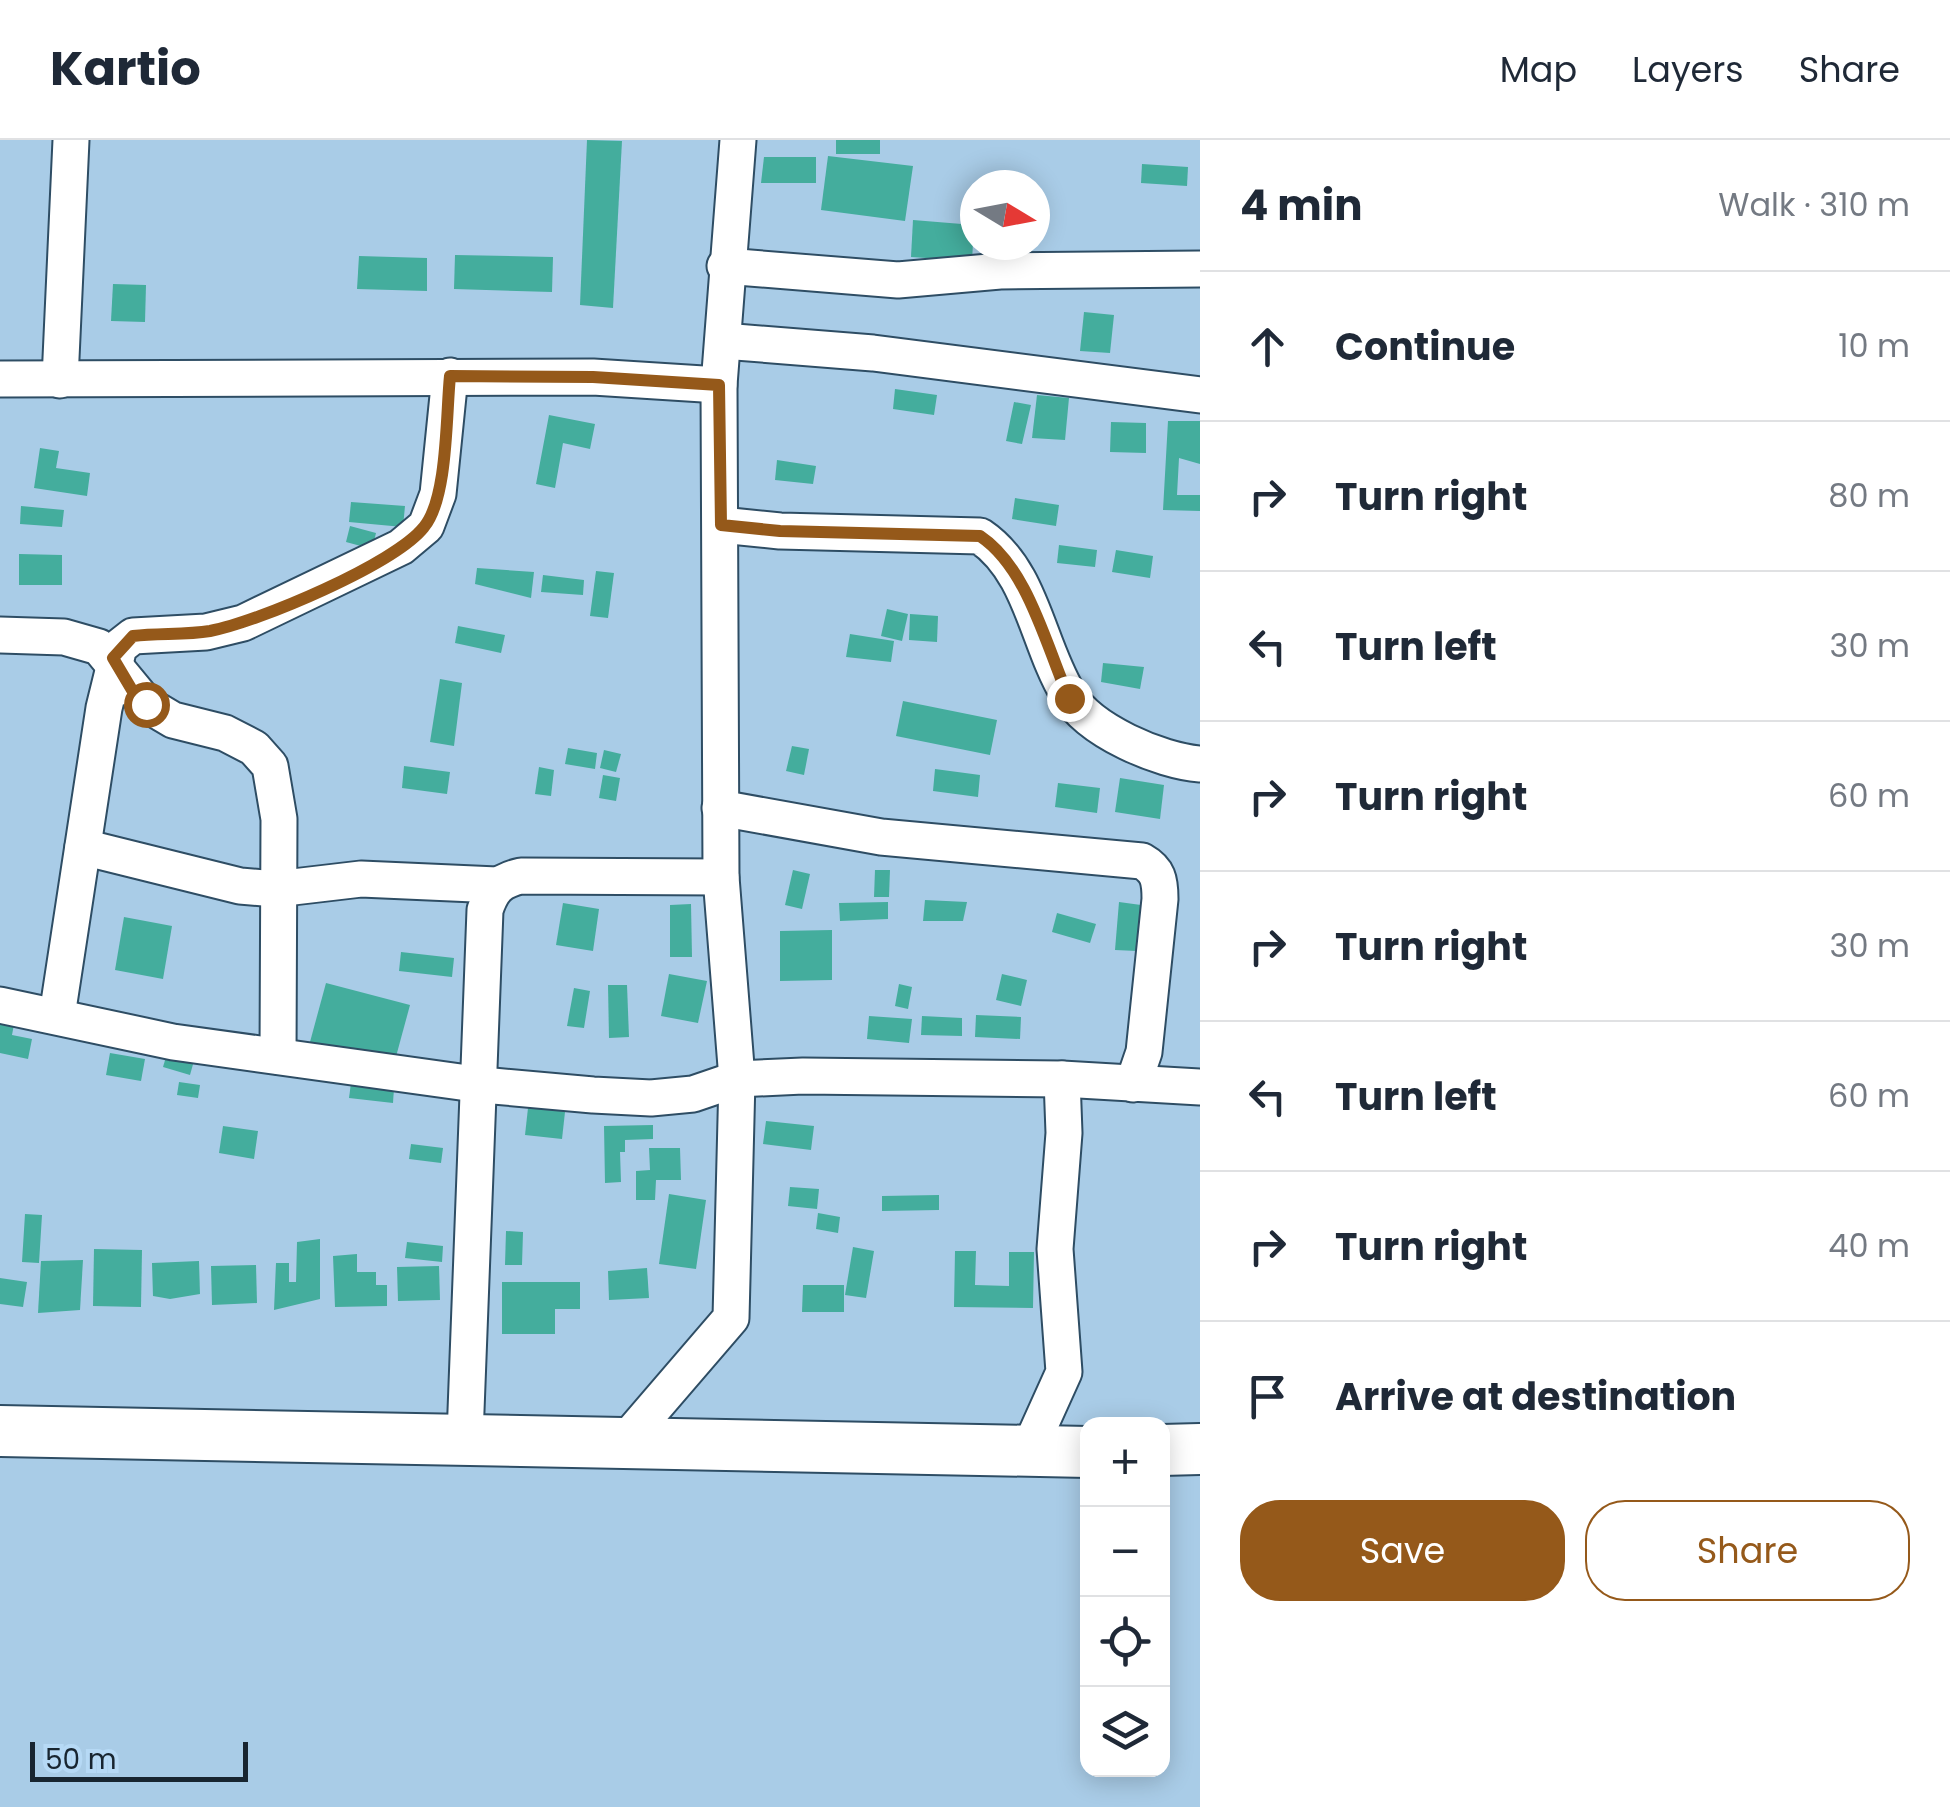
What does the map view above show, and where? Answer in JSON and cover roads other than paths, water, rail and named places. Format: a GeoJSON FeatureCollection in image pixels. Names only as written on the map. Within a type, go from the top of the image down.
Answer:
{"type":"FeatureCollection","features":[{"type":"Feature","properties":{"kind":"street"},"geometry":{"type":"LineString","coordinates":[[60,380],[71,140]]}},
{"type":"Feature","properties":{"kind":"street"},"geometry":{"type":"LineString","coordinates":[[621,1446],[731,1318],[737,1078],[721,877],[719,385],[725,266],[738,140]]}},
{"type":"Feature","properties":{"kind":"street"},"geometry":{"type":"LineString","coordinates":[[725,266],[898,280],[1000,271],[1200,269]]}},
{"type":"Feature","properties":{"kind":"street"},"geometry":{"type":"LineString","coordinates":[[723,341],[872,353],[1200,395]]}},
{"type":"Feature","properties":{"kind":"street"},"geometry":{"type":"LineString","coordinates":[[57,1016],[113,658],[133,636],[206,632],[244,623],[402,548],[426,526],[438,494],[450,376]]}},
{"type":"Feature","properties":{"kind":"street"},"geometry":{"type":"LineString","coordinates":[[0,380],[450,376],[593,377],[719,385]]}},
{"type":"Feature","properties":{"kind":"street"},"geometry":{"type":"LineString","coordinates":[[721,525],[780,531],[980,536],[999,548],[1014,572],[1069,698],[1128,744],[1176,762],[1200,764]]}},
{"type":"Feature","properties":{"kind":"street"},"geometry":{"type":"LineString","coordinates":[[0,635],[83,641],[113,658],[132,690],[146,704],[173,720],[240,740],[254,748],[270,766],[278,819],[278,1056]]}},
{"type":"Feature","properties":{"kind":"street"},"geometry":{"type":"LineString","coordinates":[[720,808],[881,837],[1122,859],[1153,867],[1160,881],[1160,898],[1144,1052],[1133,1084]]}},
{"type":"Feature","properties":{"kind":"street"},"geometry":{"type":"LineString","coordinates":[[83,847],[240,886],[276,889],[361,878],[497,885],[521,876],[721,877]]}},
{"type":"Feature","properties":{"kind":"street"},"geometry":{"type":"LineString","coordinates":[[465,1437],[486,910],[497,885]]}},
{"type":"Feature","properties":{"kind":"street"},"geometry":{"type":"LineString","coordinates":[[0,1005],[174,1042],[482,1085],[651,1098],[694,1094],[737,1078],[1062,1079],[1200,1087]]}},
{"type":"Feature","properties":{"kind":"street"},"geometry":{"type":"LineString","coordinates":[[1027,1454],[1064,1372],[1055,1249],[1064,1133],[1062,1079]]}},
{"type":"Feature","properties":{"kind":"street"},"geometry":{"type":"LineString","coordinates":[[0,1431],[465,1437],[621,1446],[1080,1452]]}},
{"type":"Feature","properties":{"kind":"street"},"geometry":{"type":"LineString","coordinates":[[1170,1450],[1200,1449]]}}]}
